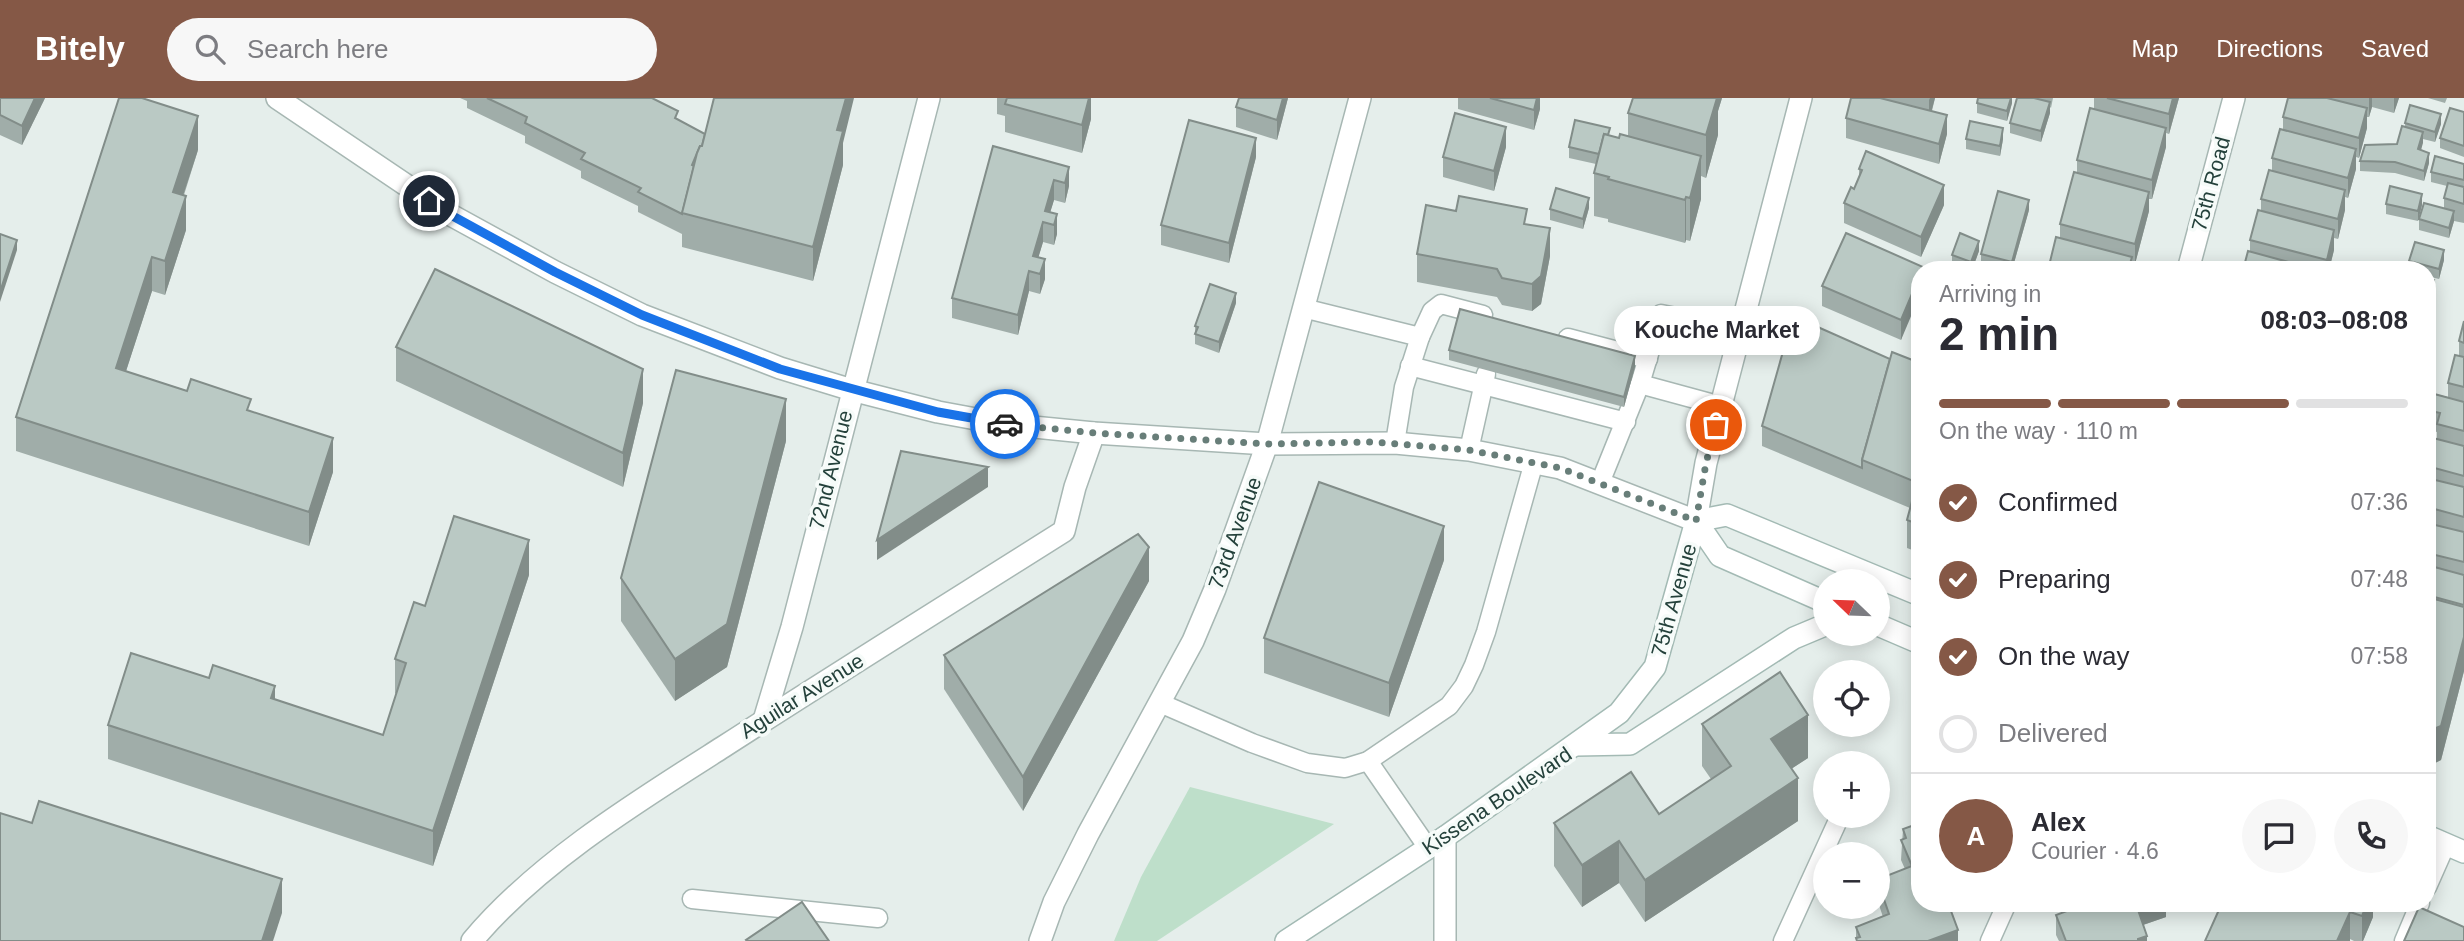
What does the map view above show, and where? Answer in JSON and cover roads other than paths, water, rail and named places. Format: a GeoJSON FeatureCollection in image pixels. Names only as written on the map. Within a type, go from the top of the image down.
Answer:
{"type":"FeatureCollection","features":[{"type":"Feature","properties":{"kind":"street"},"geometry":{"type":"LineString","coordinates":[[277,98],[449,214],[555,272],[642,315],[780,369],[852,390],[1003,424],[1094,433],[1267,444],[1395,443],[1469,450],[1534,462],[1560,468],[1696,521],[1727,515],[1911,591]]}},
{"type":"Feature","properties":{"kind":"street","name":"72nd Avenue"},"geometry":{"type":"LineString","coordinates":[[764,720],[792,626],[929,98]]}},
{"type":"Feature","properties":{"kind":"street","name":"73rd Avenue"},"geometry":{"type":"LineString","coordinates":[[1040,941],[1054,902],[1193,641],[1215,589],[1267,444],[1360,98]]}},
{"type":"Feature","properties":{"kind":"street","name":"75th Avenue"},"geometry":{"type":"LineString","coordinates":[[1576,746],[1619,713],[1655,667],[1696,521],[1706,463],[1801,98]]}},
{"type":"Feature","properties":{"kind":"street","name":"75th Road"},"geometry":{"type":"LineString","coordinates":[[2190,261],[2234,98]]}},
{"type":"Feature","properties":{"kind":"street","name":"Aguilar Avenue"},"geometry":{"type":"LineString","coordinates":[[472,941],[496,914],[557,860],[607,823],[764,720],[1064,531],[1075,487],[1094,433]]}},
{"type":"Feature","properties":{"kind":"street"},"geometry":{"type":"LineString","coordinates":[[1696,521],[1720,555],[1813,597]]}},
{"type":"Feature","properties":{"kind":"street","name":"Kissena Boulevard"},"geometry":{"type":"LineString","coordinates":[[1286,941],[1576,746],[1630,744],[1794,638],[1813,630]]}},
{"type":"Feature","properties":{"kind":"street"},"geometry":{"type":"LineString","coordinates":[[1890,630],[1911,639]]}},
{"type":"Feature","properties":{"kind":"street"},"geometry":{"type":"LineString","coordinates":[[1436,842],[1447,898],[1445,941]]}},
{"type":"Feature","properties":{"kind":"lane"},"geometry":{"type":"LineString","coordinates":[[1395,443],[1404,387],[1420,337],[1432,311],[1441,304],[1502,321]]}},
{"type":"Feature","properties":{"kind":"lane"},"geometry":{"type":"LineString","coordinates":[[1303,308],[1420,337]]}},
{"type":"Feature","properties":{"kind":"lane"},"geometry":{"type":"LineString","coordinates":[[1600,484],[1640,384],[1661,314],[1741,330]]}},
{"type":"Feature","properties":{"kind":"lane"},"geometry":{"type":"LineString","coordinates":[[1550,344],[1553,334],[1592,350],[1648,359]]}},
{"type":"Feature","properties":{"kind":"lane"},"geometry":{"type":"LineString","coordinates":[[1410,366],[1485,377],[1577,402],[1626,422]]}},
{"type":"Feature","properties":{"kind":"lane"},"geometry":{"type":"LineString","coordinates":[[1469,450],[1485,377]]}},
{"type":"Feature","properties":{"kind":"lane"},"geometry":{"type":"LineString","coordinates":[[1640,384],[1721,406]]}},
{"type":"Feature","properties":{"kind":"lane"},"geometry":{"type":"LineString","coordinates":[[1160,703],[1252,743],[1307,763],[1345,768],[1368,761],[1449,706],[1464,687],[1486,632],[1534,462]]}},
{"type":"Feature","properties":{"kind":"lane"},"geometry":{"type":"LineString","coordinates":[[1368,761],[1436,842]]}},
{"type":"Feature","properties":{"kind":"lane"},"geometry":{"type":"LineString","coordinates":[[1783,941],[1835,828]]}},
{"type":"Feature","properties":{"kind":"lane"},"geometry":{"type":"LineString","coordinates":[[2436,873],[2453,847]]}},
{"type":"Feature","properties":{"kind":"lane"},"geometry":{"type":"LineString","coordinates":[[692,899],[878,918]]}},
{"type":"Feature","properties":{"kind":"lane"},"geometry":{"type":"LineString","coordinates":[[1990,941],[2003,912]]}},
{"type":"Feature","properties":{"kind":"lane"},"geometry":{"type":"LineString","coordinates":[[2404,941],[2416,912]]}},
{"type":"Feature","properties":{"kind":"place","name":"Kouche Market"},"geometry":{"type":"Point","coordinates":[1716,425]}}]}
